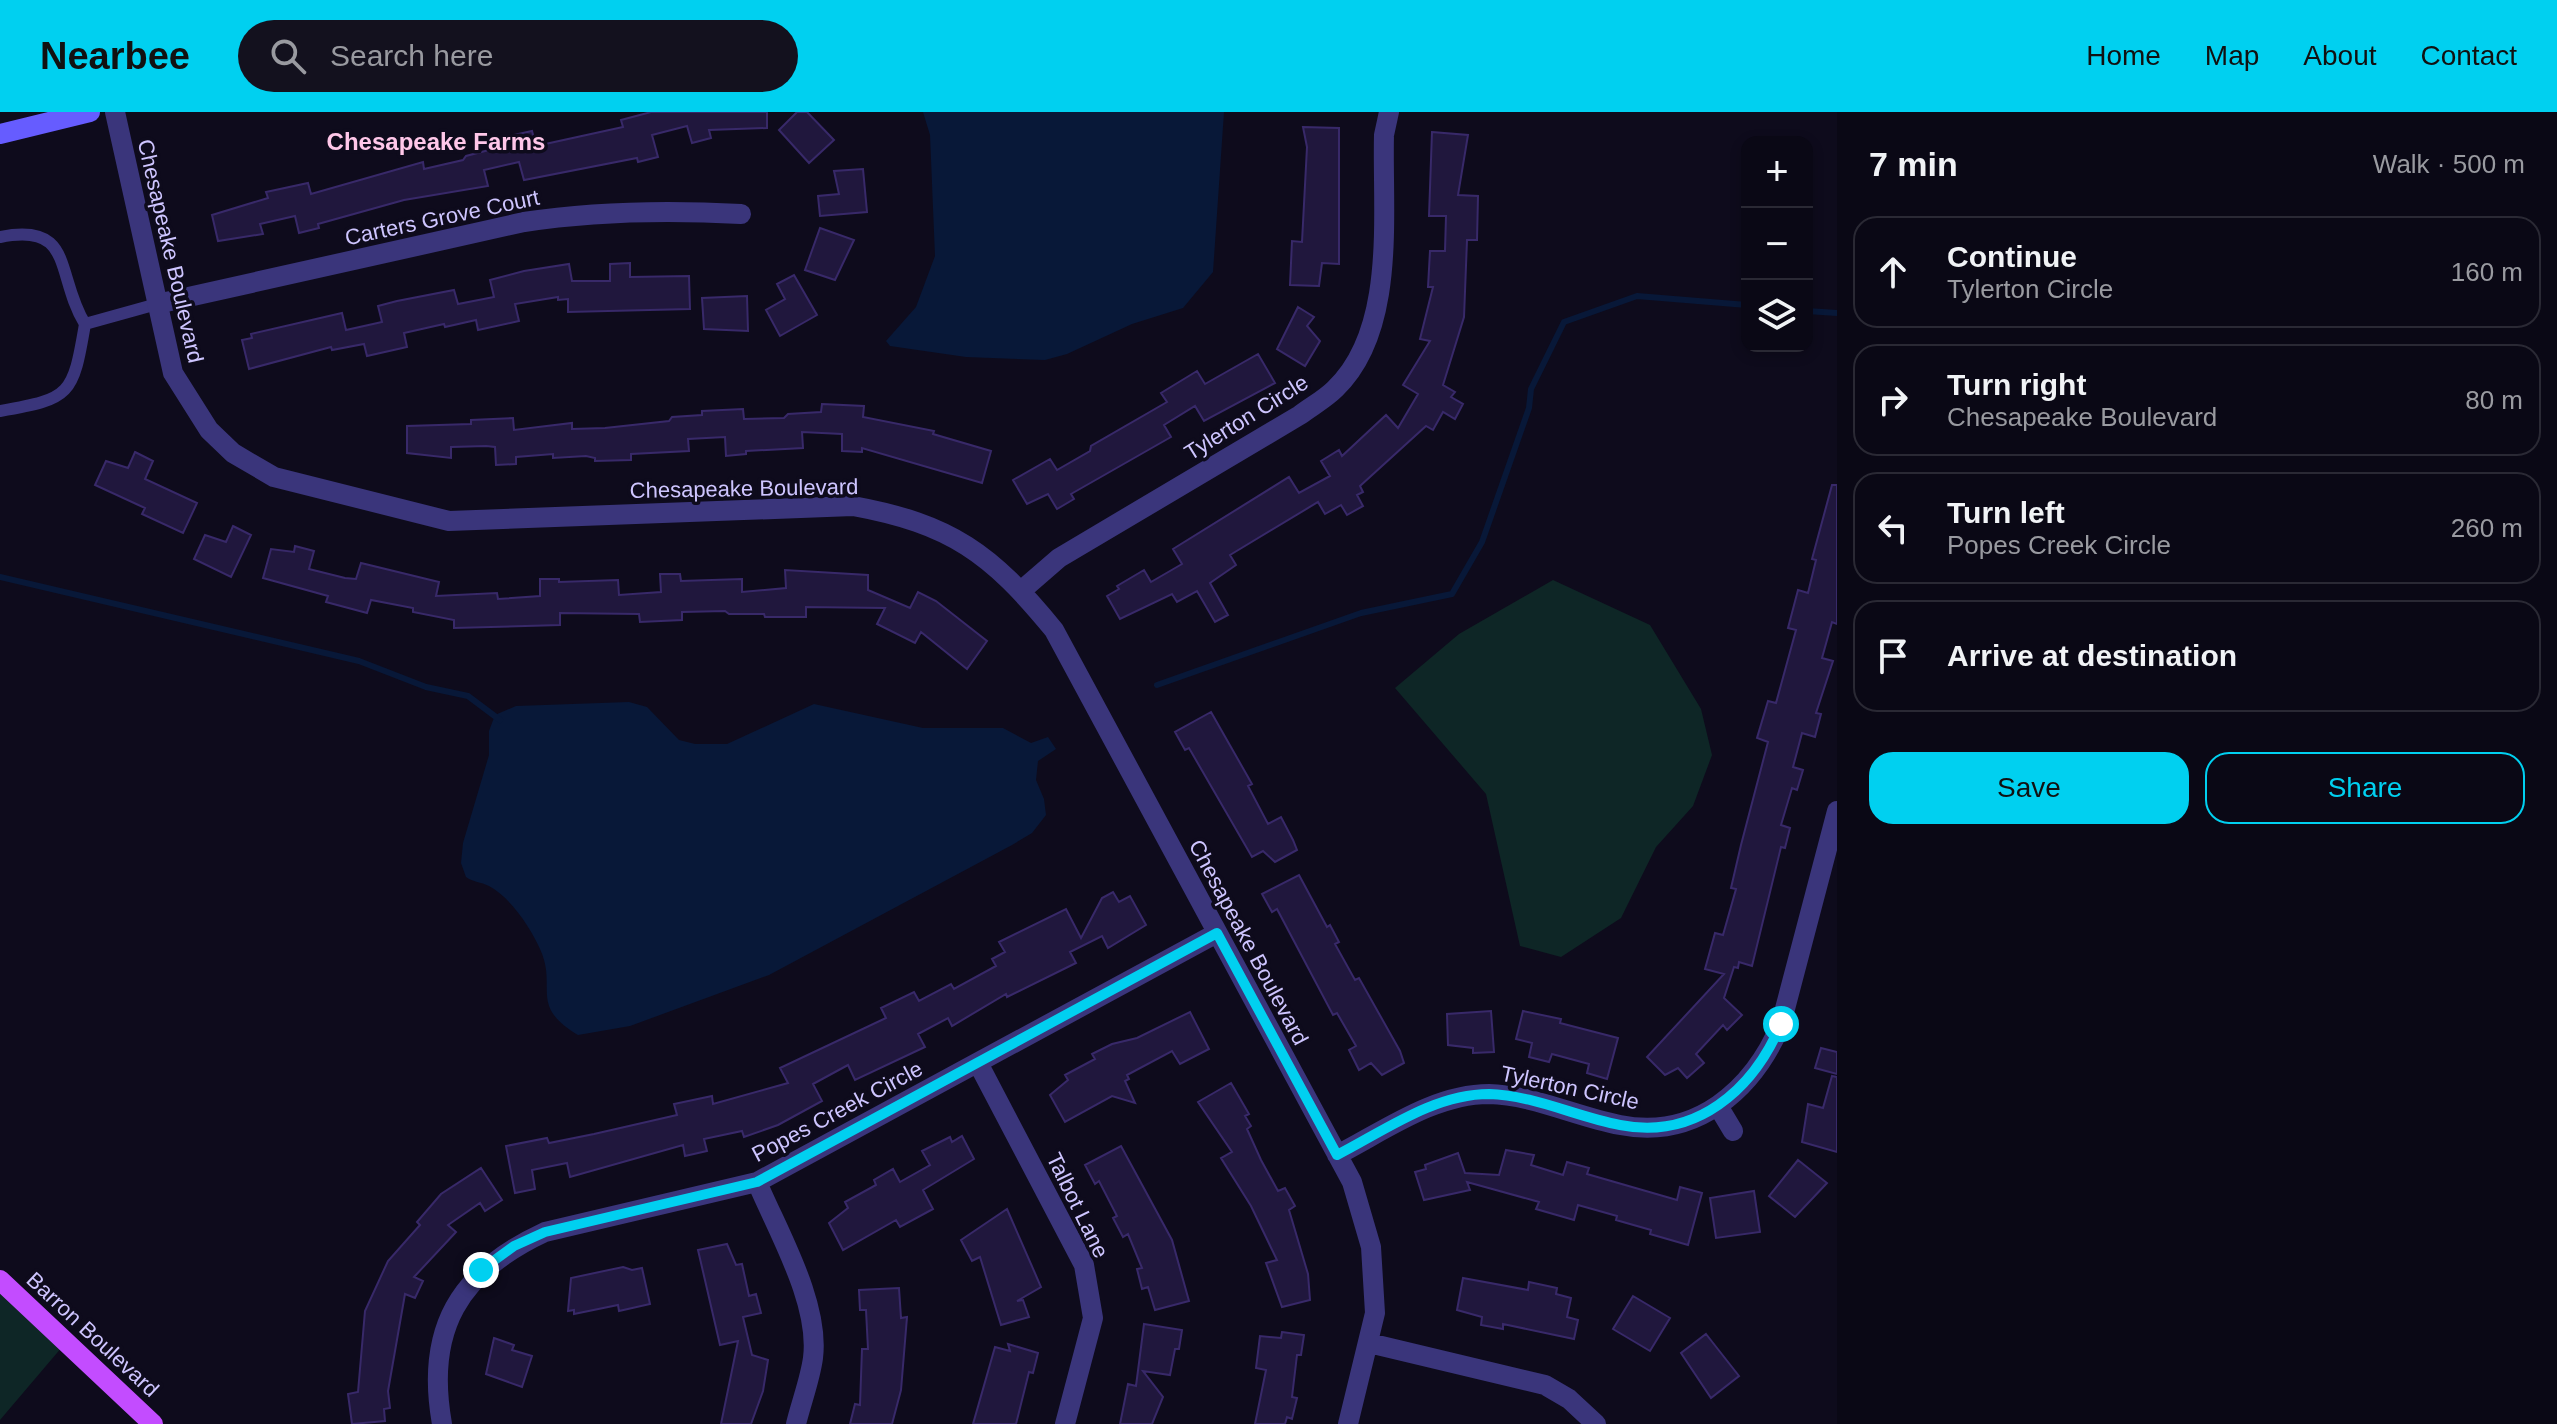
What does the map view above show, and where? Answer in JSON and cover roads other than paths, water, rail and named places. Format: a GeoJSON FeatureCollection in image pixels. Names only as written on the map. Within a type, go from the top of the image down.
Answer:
{"type":"FeatureCollection","features":[{"type":"Feature","properties":{"kind":"main road"},"geometry":{"type":"LineString","coordinates":[[0,134],[90,112]]}},
{"type":"Feature","properties":{"kind":"main road","name":"Barron Boulevard"},"geometry":{"type":"LineString","coordinates":[[0,1280],[153,1424]]}},
{"type":"Feature","properties":{"kind":"street","name":"Chesapeake Boulevard"},"geometry":{"type":"LineString","coordinates":[[115,112],[173,373],[209,430],[233,453],[274,477],[449,521],[853,506],[891,513],[935,528],[973,547],[1021,591],[1054,630],[1352,1182],[1371,1247],[1375,1313],[1348,1424]]}},
{"type":"Feature","properties":{"kind":"street","name":"Tylerton Circle"},"geometry":{"type":"LineString","coordinates":[[1021,591],[1059,558],[1300,415],[1336,389],[1359,357],[1380,293],[1384,135],[1389,112]]}},
{"type":"Feature","properties":{"kind":"street","name":"Carters Grove Court"},"geometry":{"type":"LineString","coordinates":[[157,304],[524,222],[579,214],[676,210],[741,214]]}},
{"type":"Feature","properties":{"kind":"street","name":"Tylerton Circle"},"geometry":{"type":"LineString","coordinates":[[1337,1155],[1457,1097],[1491,1094],[1622,1126],[1645,1127],[1690,1120],[1718,1106],[1751,1079],[1767,1056],[1781,1024],[1837,811]]}},
{"type":"Feature","properties":{"kind":"street","name":"Popes Creek Circle"},"geometry":{"type":"LineString","coordinates":[[442,1424],[438,1398],[439,1360],[447,1326],[459,1298],[481,1270],[514,1246],[545,1232],[757,1182],[1217,933]]}},
{"type":"Feature","properties":{"kind":"street","name":"Talbot Lane"},"geometry":{"type":"LineString","coordinates":[[978,1063],[1084,1265],[1093,1318],[1065,1424]]}},
{"type":"Feature","properties":{"kind":"street"},"geometry":{"type":"LineString","coordinates":[[1718,1106],[1733,1131]]}},
{"type":"Feature","properties":{"kind":"street"},"geometry":{"type":"LineString","coordinates":[[757,1182],[808,1305],[813,1331],[813,1358],[796,1424]]}},
{"type":"Feature","properties":{"kind":"street"},"geometry":{"type":"LineString","coordinates":[[1369,1343],[1545,1385],[1569,1399],[1596,1424]]}},
{"type":"Feature","properties":{"kind":"lane"},"geometry":{"type":"LineString","coordinates":[[0,237],[37,233],[51,241],[60,255],[71,301],[85,324],[71,384],[49,403],[0,411]]}},
{"type":"Feature","properties":{"kind":"lane"},"geometry":{"type":"LineString","coordinates":[[85,324],[157,304]]}},
{"type":"Feature","properties":{"kind":"water"},"geometry":{"type":"Polygon","coordinates":[[[923,112],[1224,112],[1213,272],[1183,308],[1132,324],[1067,354],[1045,360],[966,357],[890,346],[886,341],[916,307],[935,256],[930,135],[923,112]]]}},
{"type":"Feature","properties":{"kind":"water"},"geometry":{"type":"Polygon","coordinates":[[[629,702],[647,707],[679,740],[695,744],[727,744],[814,704],[923,728],[1003,728],[1031,743],[1048,737],[1056,749],[1038,761],[1036,780],[1044,799],[1046,815],[1032,833],[1012,845],[769,975],[630,1026],[578,1035],[563,1024],[549,1005],[545,963],[525,923],[497,891],[466,877],[461,863],[463,843],[489,755],[489,731],[495,715],[516,706],[629,702]]]}},
{"type":"Feature","properties":{"kind":"waterway"},"geometry":{"type":"LineString","coordinates":[[1157,685],[1361,613],[1452,594],[1482,542],[1529,408],[1531,389],[1564,322],[1637,296],[1741,305]]}},
{"type":"Feature","properties":{"kind":"waterway"},"geometry":{"type":"LineString","coordinates":[[1813,311],[1837,313]]}},
{"type":"Feature","properties":{"kind":"waterway"},"geometry":{"type":"LineString","coordinates":[[0,577],[359,661],[426,687],[468,696],[500,720]]}},
{"type":"Feature","properties":{"kind":"district","name":"Chesapeake Farms"},"geometry":{"type":"Point","coordinates":[436,142]}}]}
